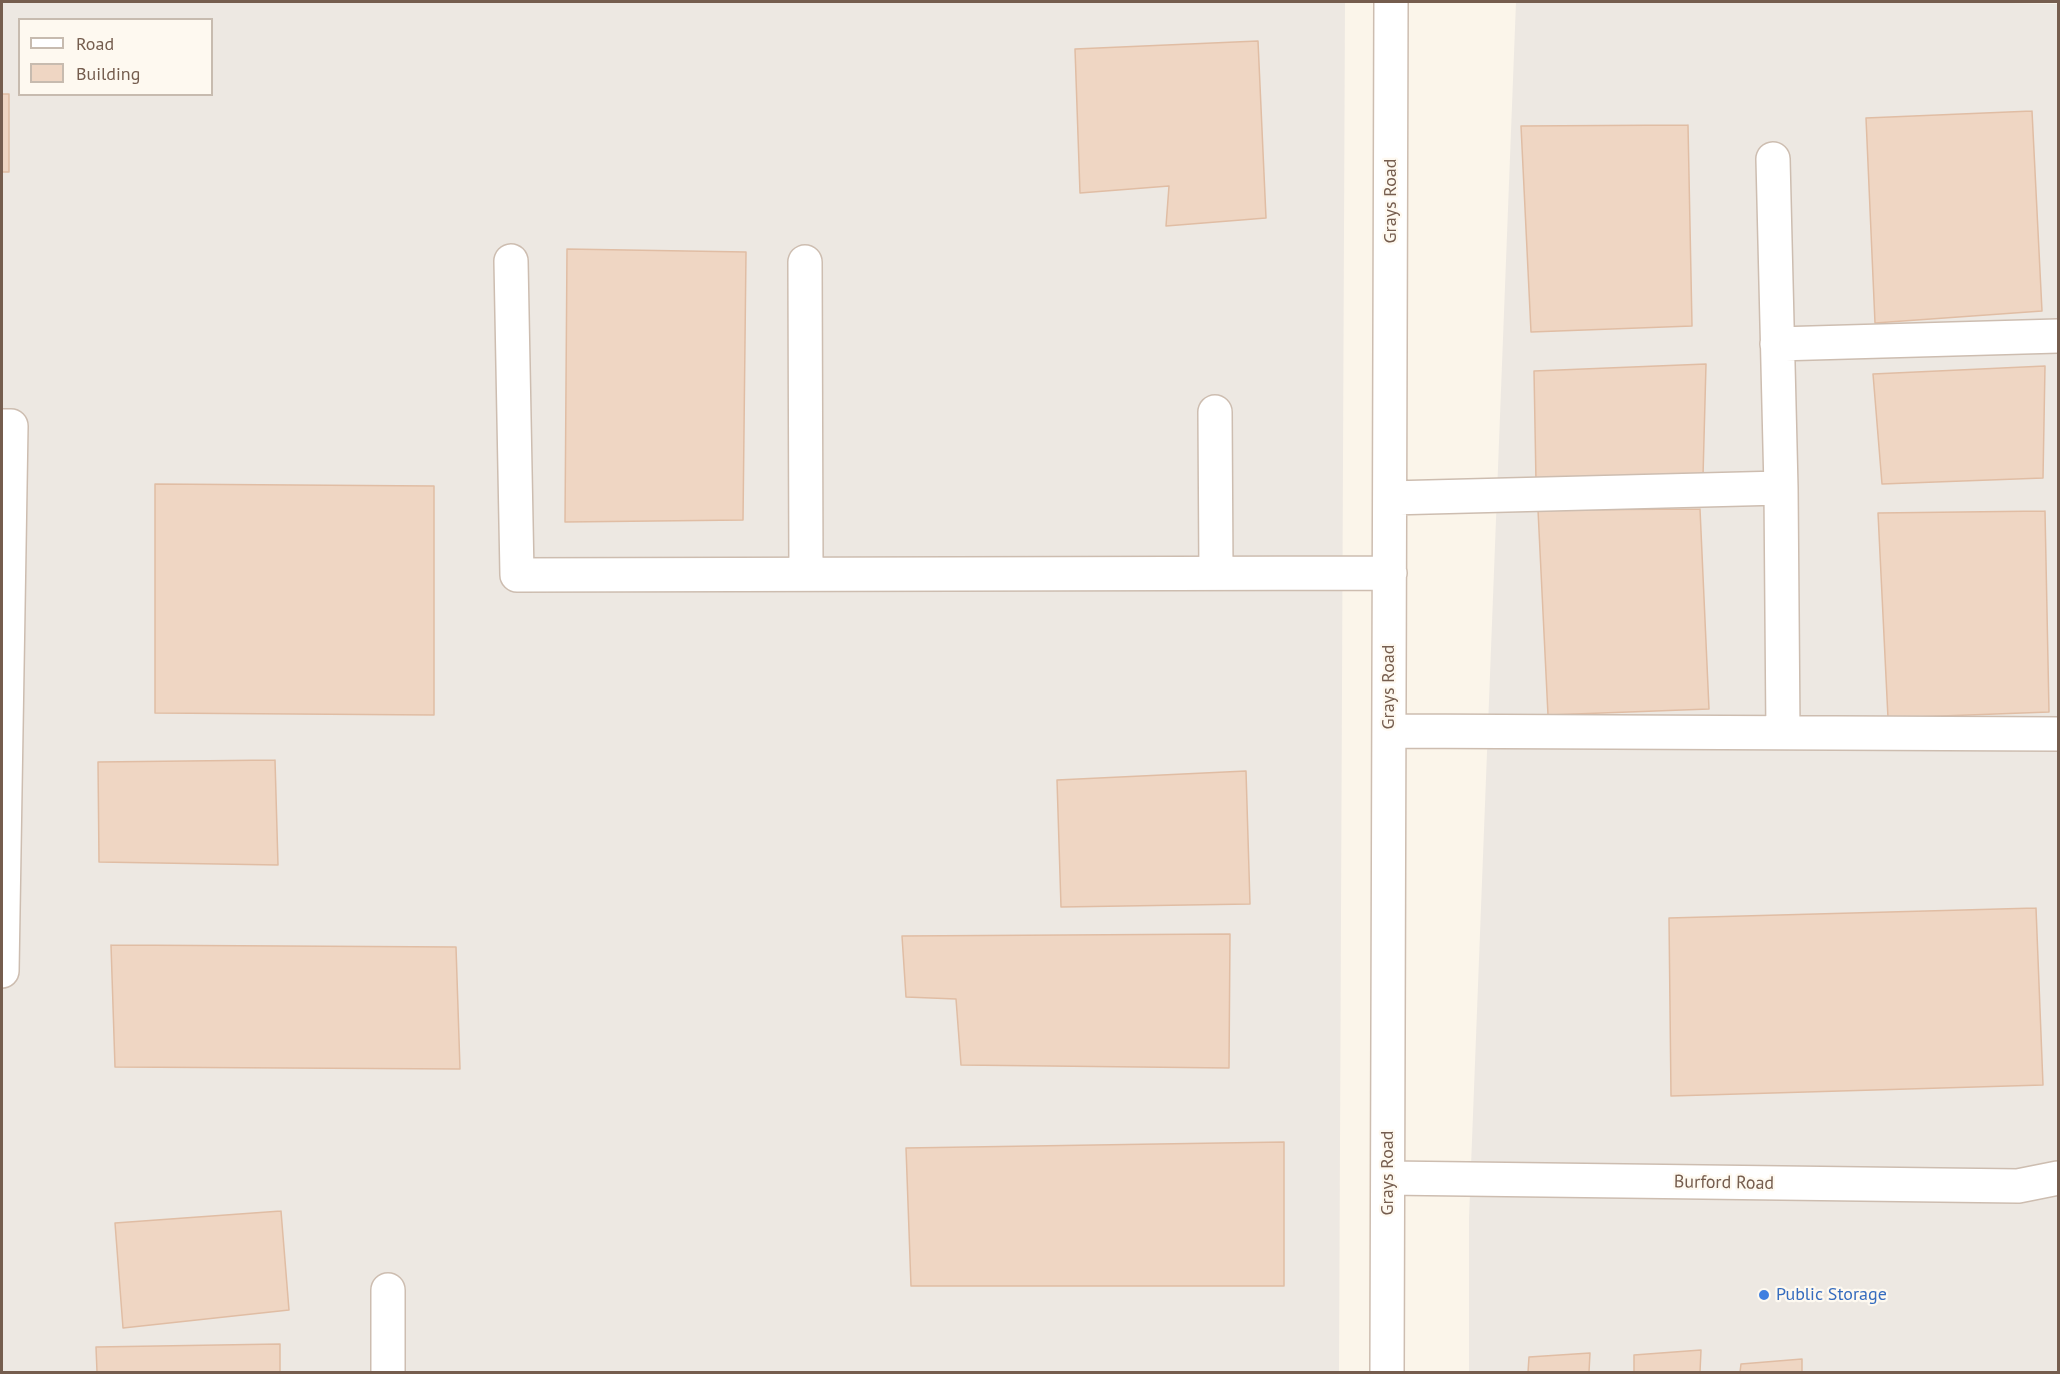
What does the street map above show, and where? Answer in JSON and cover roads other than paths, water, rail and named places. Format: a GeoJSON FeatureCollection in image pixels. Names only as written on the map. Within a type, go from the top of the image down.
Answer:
{"type":"FeatureCollection","features":[{"type":"Feature","properties":{"kind":"street","name":"Grays Road"},"geometry":{"type":"LineString","coordinates":[[1387,1372],[1391,2]]}},
{"type":"Feature","properties":{"kind":"street"},"geometry":{"type":"LineString","coordinates":[[1773,159],[1781,488],[1783,733]]}},
{"type":"Feature","properties":{"kind":"street"},"geometry":{"type":"LineString","coordinates":[[511,261],[517,575],[1390,573]]}},
{"type":"Feature","properties":{"kind":"street"},"geometry":{"type":"LineString","coordinates":[[805,262],[807,574]]}},
{"type":"Feature","properties":{"kind":"street"},"geometry":{"type":"LineString","coordinates":[[1778,344],[2058,336]]}},
{"type":"Feature","properties":{"kind":"street"},"geometry":{"type":"LineString","coordinates":[[1215,412],[1216,573]]}},
{"type":"Feature","properties":{"kind":"street"},"geometry":{"type":"LineString","coordinates":[[2,971],[6,426]]}},
{"type":"Feature","properties":{"kind":"street"},"geometry":{"type":"LineString","coordinates":[[1390,498],[1781,488]]}},
{"type":"Feature","properties":{"kind":"street"},"geometry":{"type":"LineString","coordinates":[[1389,731],[2058,734]]}},
{"type":"Feature","properties":{"kind":"street","name":"Burford Road"},"geometry":{"type":"LineString","coordinates":[[1388,1178],[1959,1186],[2018,1186],[2058,1178]]}},
{"type":"Feature","properties":{"kind":"street"},"geometry":{"type":"LineString","coordinates":[[388,1290],[388,1372]]}},
{"type":"Feature","properties":{"kind":"place","name":"Public Storage"},"geometry":{"type":"Point","coordinates":[1764,1295]}}]}
